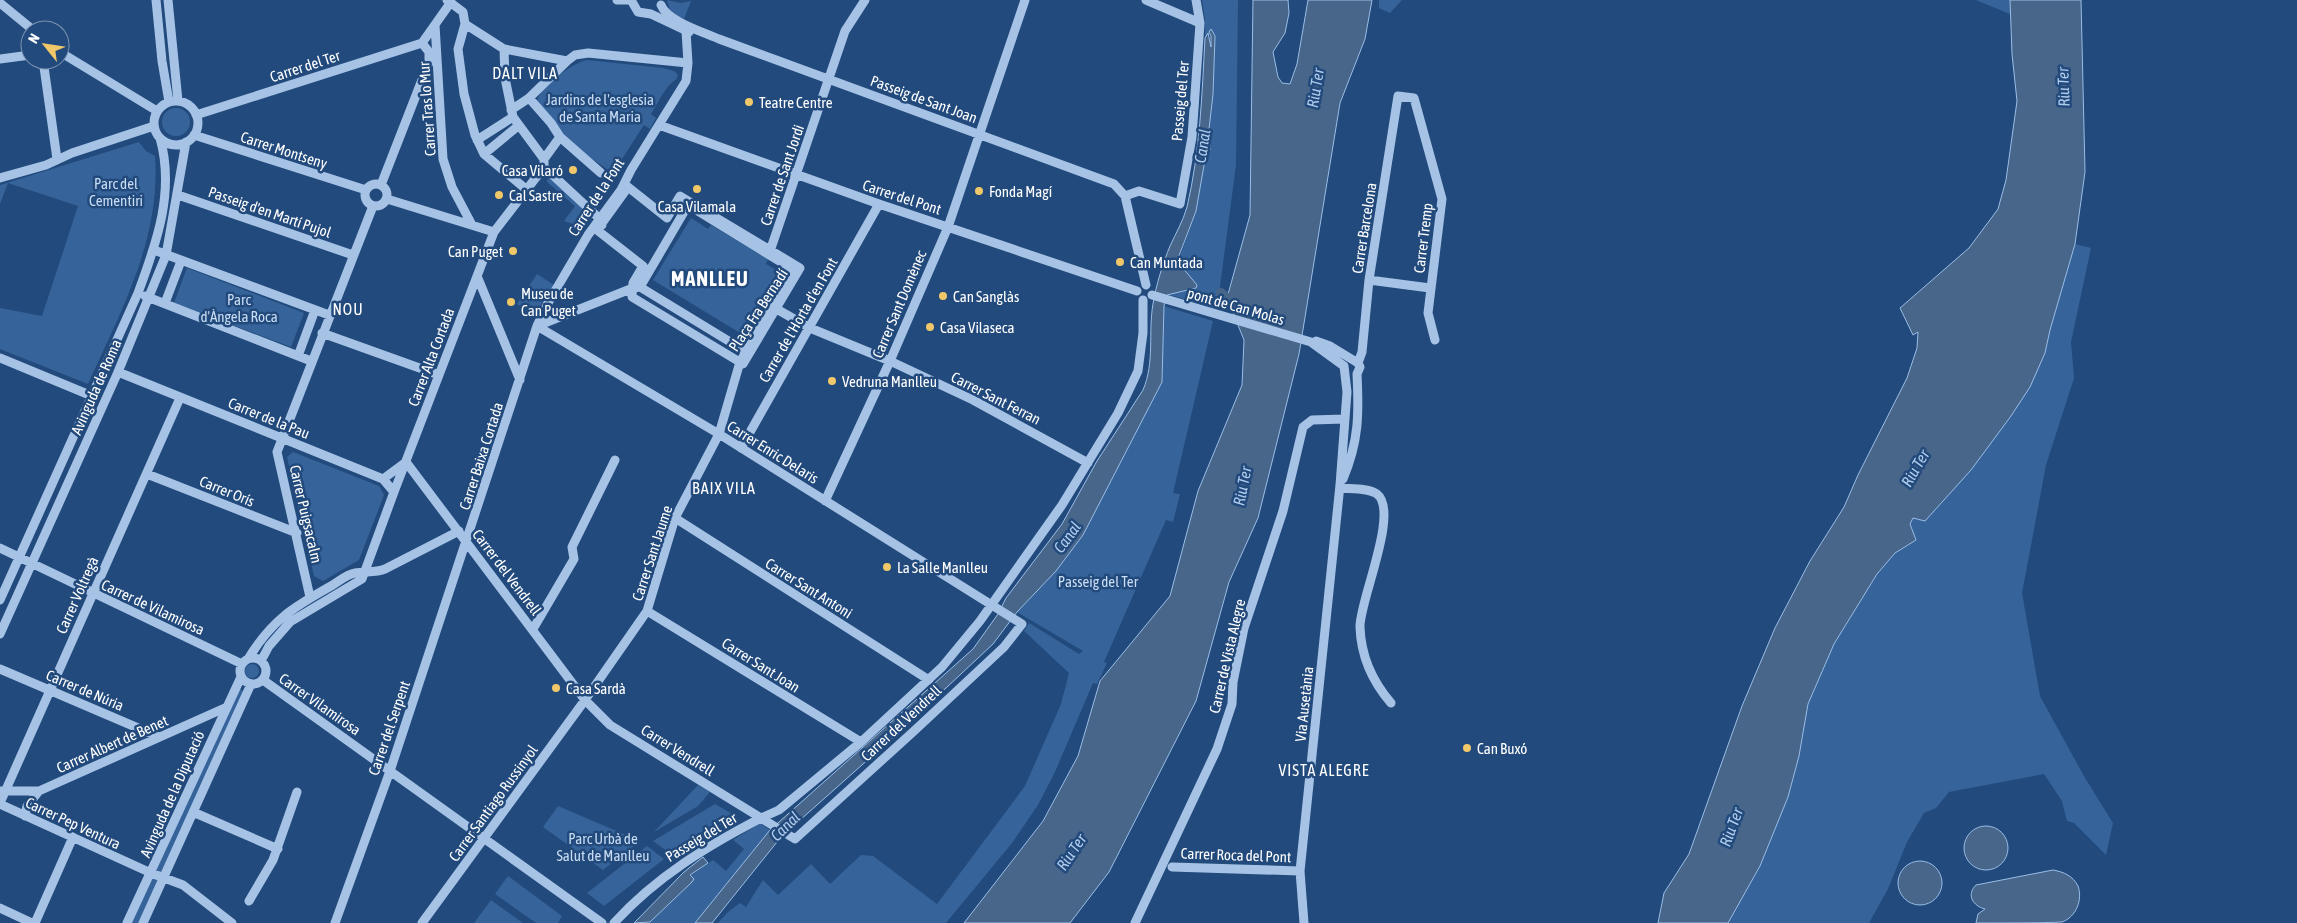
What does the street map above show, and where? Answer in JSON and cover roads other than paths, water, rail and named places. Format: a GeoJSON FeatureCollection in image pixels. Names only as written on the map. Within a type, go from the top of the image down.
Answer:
{"type":"FeatureCollection","features":[{"type":"Feature","properties":{"kind":"street"},"geometry":{"type":"LineString","coordinates":[[156,0],[162,61],[174,101]]}},
{"type":"Feature","properties":{"kind":"street"},"geometry":{"type":"LineString","coordinates":[[168,0],[174,101]]}},
{"type":"Feature","properties":{"kind":"street"},"geometry":{"type":"LineString","coordinates":[[617,0],[631,0],[638,12],[651,14],[686,31],[719,39]]}},
{"type":"Feature","properties":{"kind":"street","name":"Carrer de Sant Jordi"},"geometry":{"type":"LineString","coordinates":[[770,252],[845,30],[865,0]]}},
{"type":"Feature","properties":{"kind":"street","name":"Carrer Sant Domènec"},"geometry":{"type":"LineString","coordinates":[[826,501],[890,361],[948,227],[1025,0]]}},
{"type":"Feature","properties":{"kind":"street"},"geometry":{"type":"LineString","coordinates":[[1146,0],[1200,23]]}},
{"type":"Feature","properties":{"kind":"street","name":"Passeig del Ter"},"geometry":{"type":"LineString","coordinates":[[1125,196],[1139,191],[1180,204],[1192,137],[1200,23],[1196,0]]}},
{"type":"Feature","properties":{"kind":"street"},"geometry":{"type":"LineString","coordinates":[[381,185],[429,62],[429,52],[422,43],[450,1],[463,12],[466,24],[458,49],[464,94],[477,140],[484,154],[527,190]]}},
{"type":"Feature","properties":{"kind":"street","name":"Passeig de Sant Joan"},"geometry":{"type":"LineString","coordinates":[[651,14],[662,2],[668,15],[675,20],[719,39],[1108,181],[1125,196]]}},
{"type":"Feature","properties":{"kind":"street"},"geometry":{"type":"LineString","coordinates":[[0,3],[21,20]]}},
{"type":"Feature","properties":{"kind":"street"},"geometry":{"type":"LineString","coordinates":[[466,24],[504,48],[567,61]]}},
{"type":"Feature","properties":{"kind":"street","name":"Carrer Tras lo Mur"},"geometry":{"type":"LineString","coordinates":[[435,25],[443,160],[452,187],[472,225]]}},
{"type":"Feature","properties":{"kind":"street","name":"Carrer de la Font"},"geometry":{"type":"LineString","coordinates":[[520,380],[537,326],[548,303],[578,252],[621,190],[686,81],[688,63],[686,31]]}},
{"type":"Feature","properties":{"kind":"street","name":"Carrer del Ter"},"geometry":{"type":"LineString","coordinates":[[196,115],[422,43]]}},
{"type":"Feature","properties":{"kind":"street"},"geometry":{"type":"LineString","coordinates":[[504,48],[505,78],[512,113],[518,126],[544,163],[600,220],[604,231],[652,268]]}},
{"type":"Feature","properties":{"kind":"street"},"geometry":{"type":"LineString","coordinates":[[477,140],[512,113],[575,55],[588,53],[688,63]]}},
{"type":"Feature","properties":{"kind":"street"},"geometry":{"type":"LineString","coordinates":[[0,59],[20,56]]}},
{"type":"Feature","properties":{"kind":"street"},"geometry":{"type":"LineString","coordinates":[[70,58],[157,111]]}},
{"type":"Feature","properties":{"kind":"street"},"geometry":{"type":"LineString","coordinates":[[45,70],[57,159]]}},
{"type":"Feature","properties":{"kind":"street","name":"Carrer Barcelona"},"geometry":{"type":"LineString","coordinates":[[1350,366],[1362,352],[1370,280],[1398,96]]}},
{"type":"Feature","properties":{"kind":"street","name":"Carrer Tremp"},"geometry":{"type":"LineString","coordinates":[[1398,96],[1414,98],[1442,199],[1428,313],[1435,340]]}},
{"type":"Feature","properties":{"kind":"street"},"geometry":{"type":"LineString","coordinates":[[529,98],[551,123],[560,137],[601,173]]}},
{"type":"Feature","properties":{"kind":"street"},"geometry":{"type":"LineString","coordinates":[[174,101],[192,108],[198,122],[190,139],[177,144],[168,143],[160,138],[154,126],[157,111],[174,101]]}},
{"type":"Feature","properties":{"kind":"street","name":"Carrer del Pont"},"geometry":{"type":"LineString","coordinates":[[659,125],[879,204],[1137,291]]}},
{"type":"Feature","properties":{"kind":"street"},"geometry":{"type":"LineString","coordinates":[[0,178],[46,165],[57,159],[154,126]]}},
{"type":"Feature","properties":{"kind":"street"},"geometry":{"type":"LineString","coordinates":[[484,154],[518,126]]}},
{"type":"Feature","properties":{"kind":"street","name":"Carrer Alta Cortada"},"geometry":{"type":"LineString","coordinates":[[364,574],[494,232],[527,190],[560,137]]}},
{"type":"Feature","properties":{"kind":"street","name":"Avinguda de Roma"},"geometry":{"type":"LineString","coordinates":[[0,600],[138,293],[154,250],[164,206],[167,178],[165,157],[160,138]]}},
{"type":"Feature","properties":{"kind":"street","name":"Carrer Montseny"},"geometry":{"type":"LineString","coordinates":[[190,139],[366,190]]}},
{"type":"Feature","properties":{"kind":"street","name":"Avinguda de Roma"},"geometry":{"type":"LineString","coordinates":[[0,634],[150,297],[166,255],[190,139]]}},
{"type":"Feature","properties":{"kind":"street"},"geometry":{"type":"LineString","coordinates":[[371,185],[381,185],[387,191],[387,199],[380,206],[373,206],[367,201],[366,190],[371,185]]}},
{"type":"Feature","properties":{"kind":"street","name":"Plaça Fra Bernadí"},"geometry":{"type":"LineString","coordinates":[[628,187],[667,218],[680,196],[770,252],[800,268],[774,307],[743,364],[632,297],[636,287],[633,283],[643,266],[597,230],[628,187]]}},
{"type":"Feature","properties":{"kind":"street","name":"Passeig d'en Martí Pujol"},"geometry":{"type":"LineString","coordinates":[[178,194],[353,255]]}},
{"type":"Feature","properties":{"kind":"street"},"geometry":{"type":"LineString","coordinates":[[1125,196],[1146,285],[1152,289],[1153,296],[1143,300],[1138,296],[1137,291],[1140,286],[1146,285]]}},
{"type":"Feature","properties":{"kind":"street"},"geometry":{"type":"LineString","coordinates":[[387,199],[494,232]]}},
{"type":"Feature","properties":{"kind":"street","name":"Carrer de l'Horta d'en Font"},"geometry":{"type":"LineString","coordinates":[[741,448],[879,204]]}},
{"type":"Feature","properties":{"kind":"street","name":"Carrer Puigsacalm"},"geometry":{"type":"LineString","coordinates":[[310,597],[297,533],[277,452],[373,206]]}},
{"type":"Feature","properties":{"kind":"street"},"geometry":{"type":"LineString","coordinates":[[537,326],[636,287],[652,268],[688,206],[770,252]]}},
{"type":"Feature","properties":{"kind":"street"},"geometry":{"type":"LineString","coordinates":[[154,250],[329,315]]}},
{"type":"Feature","properties":{"kind":"street"},"geometry":{"type":"LineString","coordinates":[[165,303],[181,261]]}},
{"type":"Feature","properties":{"kind":"street"},"geometry":{"type":"LineString","coordinates":[[478,276],[520,380]]}},
{"type":"Feature","properties":{"kind":"street"},"geometry":{"type":"LineString","coordinates":[[1370,280],[1430,288]]}},
{"type":"Feature","properties":{"kind":"street"},"geometry":{"type":"LineString","coordinates":[[636,287],[746,351]]}},
{"type":"Feature","properties":{"kind":"street"},"geometry":{"type":"LineString","coordinates":[[138,293],[311,361]]}},
{"type":"Feature","properties":{"kind":"street","name":"pont de Can Molas"},"geometry":{"type":"LineString","coordinates":[[1153,296],[1310,342],[1324,343],[1350,366]]}},
{"type":"Feature","properties":{"kind":"street","name":"Passeig del Ter"},"geometry":{"type":"LineString","coordinates":[[614,923],[632,903],[663,877],[719,840],[779,810],[860,742],[929,680],[959,649],[1062,505],[1118,412],[1138,371],[1143,333],[1143,300]]}},
{"type":"Feature","properties":{"kind":"street"},"geometry":{"type":"LineString","coordinates":[[740,362],[774,307]]}},
{"type":"Feature","properties":{"kind":"street","name":"Carrer Sant Ferran"},"geometry":{"type":"LineString","coordinates":[[774,307],[810,328],[890,361],[973,400],[1088,463]]}},
{"type":"Feature","properties":{"kind":"street"},"geometry":{"type":"LineString","coordinates":[[298,356],[315,310]]}},
{"type":"Feature","properties":{"kind":"street","name":"Carrer Enric Delaris"},"geometry":{"type":"LineString","coordinates":[[537,326],[719,434],[992,604]]}},
{"type":"Feature","properties":{"kind":"street"},"geometry":{"type":"LineString","coordinates":[[322,333],[439,375]]}},
{"type":"Feature","properties":{"kind":"street"},"geometry":{"type":"LineString","coordinates":[[1,361],[92,396]]}},
{"type":"Feature","properties":{"kind":"street","name":"Carrer Sant Jaume"},"geometry":{"type":"LineString","coordinates":[[585,700],[647,611],[675,518],[719,434],[740,362]]}},
{"type":"Feature","properties":{"kind":"street","name":"Via Ausetània"},"geometry":{"type":"LineString","coordinates":[[1304,923],[1300,871],[1340,487],[1344,419],[1350,366],[1360,368],[1358,374],[1360,404],[1355,446],[1340,487]]}},
{"type":"Feature","properties":{"kind":"street","name":"Carrer de la Pau"},"geometry":{"type":"LineString","coordinates":[[118,372],[383,479]]}},
{"type":"Feature","properties":{"kind":"street","name":"Carrer Baixa Cortada"},"geometry":{"type":"LineString","coordinates":[[467,541],[520,380]]}},
{"type":"Feature","properties":{"kind":"street","name":"Carrer Voltregà"},"geometry":{"type":"LineString","coordinates":[[0,804],[2,791],[180,398]]}},
{"type":"Feature","properties":{"kind":"street","name":"Carrer de Vista Alegre"},"geometry":{"type":"LineString","coordinates":[[1135,923],[1176,840],[1223,732],[1232,704],[1233,682],[1244,628],[1283,511],[1303,427],[1312,420],[1344,419]]}},
{"type":"Feature","properties":{"kind":"street"},"geometry":{"type":"LineString","coordinates":[[533,629],[574,559],[572,547],[614,460]]}},
{"type":"Feature","properties":{"kind":"street"},"geometry":{"type":"LineString","coordinates":[[394,492],[383,479],[406,462]]}},
{"type":"Feature","properties":{"kind":"street","name":"Carrer del Vendrell"},"geometry":{"type":"LineString","coordinates":[[406,462],[585,700]]}},
{"type":"Feature","properties":{"kind":"street","name":"Carrer Orís"},"geometry":{"type":"LineString","coordinates":[[147,474],[297,533]]}},
{"type":"Feature","properties":{"kind":"street"},"geometry":{"type":"LineString","coordinates":[[1340,487],[1372,491],[1381,498],[1384,508],[1382,534],[1360,626],[1366,664],[1381,692],[1392,703]]}},
{"type":"Feature","properties":{"kind":"street","name":"Carrer Sant Antoni"},"geometry":{"type":"LineString","coordinates":[[675,518],[929,680]]}},
{"type":"Feature","properties":{"kind":"street"},"geometry":{"type":"LineString","coordinates":[[261,660],[266,668],[263,680],[251,684],[241,677],[245,661],[279,618],[310,597],[354,573],[364,574],[385,569],[459,531]]}},
{"type":"Feature","properties":{"kind":"street","name":"Carrer del Serpent"},"geometry":{"type":"LineString","coordinates":[[335,923],[390,770],[467,541]]}},
{"type":"Feature","properties":{"kind":"street","name":"Carrer de Vilamirosa"},"geometry":{"type":"LineString","coordinates":[[0,548],[92,594],[245,661]]}},
{"type":"Feature","properties":{"kind":"street"},"geometry":{"type":"LineString","coordinates":[[261,660],[269,646],[290,622],[362,579],[364,574]]}},
{"type":"Feature","properties":{"kind":"street","name":"Carrer del Vendrell"},"geometry":{"type":"LineString","coordinates":[[785,832],[794,839],[914,732],[1004,646],[1022,624],[992,604]]}},
{"type":"Feature","properties":{"kind":"street","name":"Carrer Sant Joan"},"geometry":{"type":"LineString","coordinates":[[647,611],[860,742]]}},
{"type":"Feature","properties":{"kind":"street"},"geometry":{"type":"LineString","coordinates":[[245,661],[261,660]]}},
{"type":"Feature","properties":{"kind":"street","name":"Carrer de Núria"},"geometry":{"type":"LineString","coordinates":[[0,669],[159,737]]}},
{"type":"Feature","properties":{"kind":"street","name":"Avinguda de la Diputació"},"geometry":{"type":"LineString","coordinates":[[128,923],[241,677]]}},
{"type":"Feature","properties":{"kind":"street","name":"Carrer Vilamirosa"},"geometry":{"type":"LineString","coordinates":[[263,680],[602,923]]}},
{"type":"Feature","properties":{"kind":"street","name":"Avinguda de la Diputació"},"geometry":{"type":"LineString","coordinates":[[143,923],[251,684]]}},
{"type":"Feature","properties":{"kind":"street","name":"Carrer Vendrell"},"geometry":{"type":"LineString","coordinates":[[585,700],[610,725],[761,818]]}},
{"type":"Feature","properties":{"kind":"street","name":"Carrer Santiago Russinyol"},"geometry":{"type":"LineString","coordinates":[[422,923],[585,700]]}},
{"type":"Feature","properties":{"kind":"street","name":"Carrer Albert de Benet"},"geometry":{"type":"LineString","coordinates":[[2,791],[39,791],[227,707]]}},
{"type":"Feature","properties":{"kind":"street"},"geometry":{"type":"LineString","coordinates":[[26,816],[26,806],[39,791]]}},
{"type":"Feature","properties":{"kind":"street"},"geometry":{"type":"LineString","coordinates":[[249,901],[278,849],[297,792]]}},
{"type":"Feature","properties":{"kind":"street","name":"Carrer Pep Ventura"},"geometry":{"type":"LineString","coordinates":[[0,804],[190,890],[227,921]]}},
{"type":"Feature","properties":{"kind":"street"},"geometry":{"type":"LineString","coordinates":[[193,812],[278,849]]}},
{"type":"Feature","properties":{"kind":"street","name":"Passeig del Ter"},"geometry":{"type":"LineString","coordinates":[[761,818],[776,825],[785,832]]}},
{"type":"Feature","properties":{"kind":"street"},"geometry":{"type":"LineString","coordinates":[[0,908],[34,923],[73,837]]}},
{"type":"Feature","properties":{"kind":"street","name":"Carrer Roca del Pont"},"geometry":{"type":"LineString","coordinates":[[1172,867],[1300,871]]}},
{"type":"Feature","properties":{"kind":"water","name":"Riu Ter"},"geometry":{"type":"Polygon","coordinates":[[[1253,0],[1288,0],[1289,13],[1285,33],[1273,52],[1278,77],[1282,83],[1290,84],[1297,64],[1308,0],[1372,0],[1365,39],[1340,103],[1299,354],[1258,518],[1229,582],[1196,701],[1109,872],[1070,923],[964,923],[1043,821],[1078,756],[1100,681],[1170,596],[1198,491],[1242,385],[1244,340],[1227,298],[1250,215],[1253,0]]]}},
{"type":"Feature","properties":{"kind":"water","name":"Riu Ter"},"geometry":{"type":"Polygon","coordinates":[[[2010,0],[2081,0],[2085,172],[2075,244],[2045,353],[2030,387],[1971,470],[1925,521],[1913,518],[1910,524],[1916,540],[1895,553],[1877,574],[1834,644],[1808,704],[1799,756],[1788,797],[1760,866],[1728,923],[1658,923],[1664,893],[1689,854],[1742,706],[1775,628],[1810,561],[1844,507],[1907,378],[1917,348],[1918,332],[1913,335],[1900,308],[1969,248],[1998,209],[2006,180],[2017,101],[2012,54],[2010,0]]]}},
{"type":"Feature","properties":{"kind":"water","name":"Canal"},"geometry":{"type":"Polygon","coordinates":[[[1211,29],[1215,36],[1213,94],[1208,138],[1210,150],[1206,154],[1196,211],[1177,261],[1197,285],[1196,288],[1167,295],[1164,306],[1162,382],[1083,535],[1056,571],[1017,612],[993,644],[899,732],[781,837],[712,923],[695,923],[770,830],[973,649],[998,614],[1006,598],[1062,524],[1097,461],[1143,390],[1149,369],[1152,315],[1156,289],[1167,253],[1187,207],[1195,165],[1200,123],[1205,38],[1208,33],[1211,47],[1209,32],[1211,29]]]}},
{"type":"Feature","properties":{"kind":"water"},"geometry":{"type":"Polygon","coordinates":[[[1990,826],[2002,832],[2007,839],[2007,857],[2002,864],[1995,869],[1982,870],[1974,867],[1967,860],[1964,844],[1967,836],[1974,829],[1990,826]]]}},
{"type":"Feature","properties":{"kind":"water"},"geometry":{"type":"Polygon","coordinates":[[[703,857],[708,863],[690,875],[694,879],[692,882],[650,922],[634,923],[684,872],[703,857]]]}},
{"type":"Feature","properties":{"kind":"water"},"geometry":{"type":"Polygon","coordinates":[[[1924,861],[1936,867],[1941,874],[1941,892],[1936,899],[1929,904],[1916,905],[1908,902],[1901,895],[1898,879],[1901,871],[1908,864],[1924,861]]]}},
{"type":"Feature","properties":{"kind":"water"},"geometry":{"type":"Polygon","coordinates":[[[2053,870],[2068,875],[2078,886],[2079,902],[2075,912],[2067,920],[2062,922],[1976,923],[1978,914],[1985,909],[1972,900],[1971,893],[1976,885],[2053,870]]]}},
{"type":"Feature","properties":{"kind":"waterway"},"geometry":{"type":"LineString","coordinates":[[1221,293],[1227,298],[1240,302]]}},
{"type":"Feature","properties":{"kind":"place","name":"Teatre Centre"},"geometry":{"type":"Point","coordinates":[749,102]}},
{"type":"Feature","properties":{"kind":"place","name":"Casa Vilaró"},"geometry":{"type":"Point","coordinates":[573,170]}},
{"type":"Feature","properties":{"kind":"place","name":"Casa Vilamala"},"geometry":{"type":"Point","coordinates":[697,189]}},
{"type":"Feature","properties":{"kind":"place","name":"Fonda Magí"},"geometry":{"type":"Point","coordinates":[979,191]}},
{"type":"Feature","properties":{"kind":"place","name":"Cal Sastre"},"geometry":{"type":"Point","coordinates":[499,195]}},
{"type":"Feature","properties":{"kind":"place","name":"Can Puget"},"geometry":{"type":"Point","coordinates":[513,251]}},
{"type":"Feature","properties":{"kind":"place","name":"Can Muntada"},"geometry":{"type":"Point","coordinates":[1120,262]}},
{"type":"Feature","properties":{"kind":"place","name":"Can Sanglàs"},"geometry":{"type":"Point","coordinates":[943,296]}},
{"type":"Feature","properties":{"kind":"place","name":"Museu de Can Puget"},"geometry":{"type":"Point","coordinates":[511,302]}},
{"type":"Feature","properties":{"kind":"place","name":"Casa Vilaseca"},"geometry":{"type":"Point","coordinates":[930,327]}},
{"type":"Feature","properties":{"kind":"place","name":"Vedruna Manlleu"},"geometry":{"type":"Point","coordinates":[832,381]}},
{"type":"Feature","properties":{"kind":"place","name":"La Salle Manlleu"},"geometry":{"type":"Point","coordinates":[887,567]}},
{"type":"Feature","properties":{"kind":"place","name":"Casa Sardà"},"geometry":{"type":"Point","coordinates":[556,688]}},
{"type":"Feature","properties":{"kind":"place","name":"Can Buxó"},"geometry":{"type":"Point","coordinates":[1467,748]}},
{"type":"Feature","properties":{"kind":"district","name":"DALT VILA"},"geometry":{"type":"Point","coordinates":[525,73]}},
{"type":"Feature","properties":{"kind":"district","name":"MANLLEU"},"geometry":{"type":"Point","coordinates":[710,278]}},
{"type":"Feature","properties":{"kind":"district","name":"NOU"},"geometry":{"type":"Point","coordinates":[348,309]}},
{"type":"Feature","properties":{"kind":"district","name":"BAIX VILA"},"geometry":{"type":"Point","coordinates":[724,488]}},
{"type":"Feature","properties":{"kind":"district","name":"VISTA ALEGRE"},"geometry":{"type":"Point","coordinates":[1324,770]}},
{"type":"Feature","properties":{"kind":"park label","name":"Jardins de l'esglesia de Santa Maria"},"geometry":{"type":"Point","coordinates":[600,108]}},
{"type":"Feature","properties":{"kind":"park label","name":"Parc del Cementiri"},"geometry":{"type":"Point","coordinates":[116,192]}},
{"type":"Feature","properties":{"kind":"park label","name":"Parc d'Àngela Roca"},"geometry":{"type":"Point","coordinates":[239,308]}},
{"type":"Feature","properties":{"kind":"park label","name":"Parc Urbà de Salut de Manlleu"},"geometry":{"type":"Point","coordinates":[603,846]}}]}
